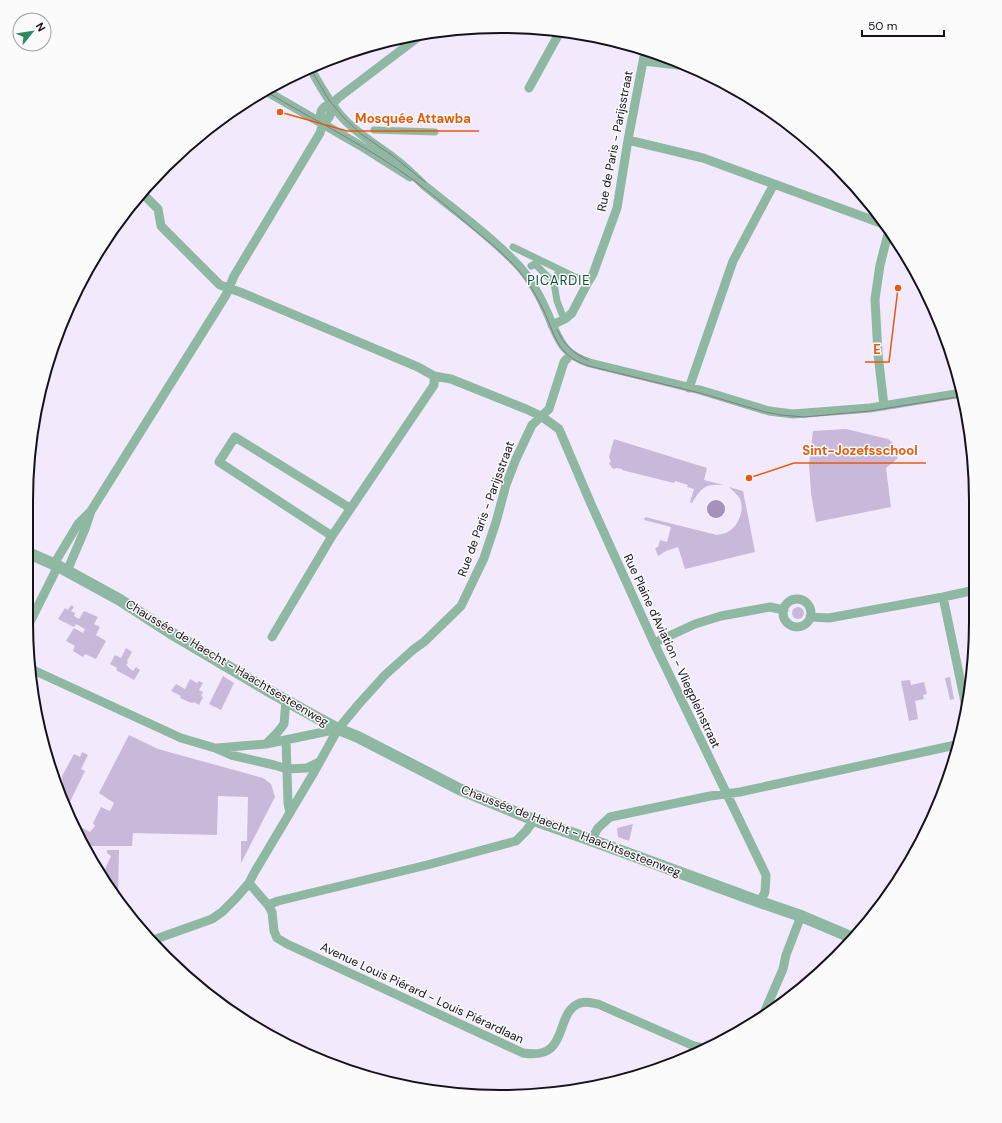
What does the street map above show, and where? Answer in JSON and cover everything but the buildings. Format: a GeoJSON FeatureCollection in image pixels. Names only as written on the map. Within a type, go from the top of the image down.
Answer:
{"type":"FeatureCollection","features":[{"type":"Feature","properties":{"kind":"street"},"geometry":{"type":"LineString","coordinates":[[529,88],[557,37]]}},
{"type":"Feature","properties":{"kind":"street"},"geometry":{"type":"LineString","coordinates":[[60,567],[78,524],[91,511],[221,302],[238,269],[320,133],[323,123],[327,121],[331,114],[332,105],[338,98],[412,42]]}},
{"type":"Feature","properties":{"kind":"street","name":"Rue de Paris - Parijsstraat"},"geometry":{"type":"LineString","coordinates":[[552,325],[565,319],[572,313],[593,274],[617,208],[628,140],[644,56]]}},
{"type":"Feature","properties":{"kind":"street"},"geometry":{"type":"LineString","coordinates":[[643,61],[666,64]]}},
{"type":"Feature","properties":{"kind":"street"},"geometry":{"type":"LineString","coordinates":[[313,73],[332,105],[352,127],[405,166],[423,184],[513,260],[523,271],[535,289],[546,309],[560,342],[565,349],[576,358],[590,363],[716,395],[769,411],[787,413],[803,414],[884,406],[956,394]]}},
{"type":"Feature","properties":{"kind":"street"},"geometry":{"type":"LineString","coordinates":[[271,94],[377,155],[423,184]]}},
{"type":"Feature","properties":{"kind":"street"},"geometry":{"type":"LineString","coordinates":[[374,130],[435,132]]}},
{"type":"Feature","properties":{"kind":"street"},"geometry":{"type":"LineString","coordinates":[[628,140],[703,158],[876,221]]}},
{"type":"Feature","properties":{"kind":"street"},"geometry":{"type":"LineString","coordinates":[[689,388],[733,261],[774,184]]}},
{"type":"Feature","properties":{"kind":"street","name":"Rue Plaine d'Aviation - Vliegpleinstraat"},"geometry":{"type":"LineString","coordinates":[[145,196],[158,209],[161,226],[220,285],[418,367],[434,376],[451,379],[526,409],[541,416],[559,429],[654,644],[766,875],[765,892],[760,902]]}},
{"type":"Feature","properties":{"kind":"street"},"geometry":{"type":"LineString","coordinates":[[884,406],[878,354],[875,299],[880,265],[887,237]]}},
{"type":"Feature","properties":{"kind":"street"},"geometry":{"type":"LineString","coordinates":[[513,247],[577,278]]}},
{"type":"Feature","properties":{"kind":"street"},"geometry":{"type":"LineString","coordinates":[[531,266],[535,264],[554,283]]}},
{"type":"Feature","properties":{"kind":"street"},"geometry":{"type":"LineString","coordinates":[[559,270],[554,283],[557,305],[562,314]]}},
{"type":"Feature","properties":{"kind":"street","name":"Rue de Paris - Parijsstraat"},"geometry":{"type":"LineString","coordinates":[[156,939],[212,919],[222,912],[236,898],[248,883],[338,729],[358,704],[385,675],[424,642],[461,606],[484,558],[496,522],[506,484],[516,459],[532,425],[548,408],[564,362],[570,354]]}},
{"type":"Feature","properties":{"kind":"street"},"geometry":{"type":"LineString","coordinates":[[272,637],[350,508],[434,385],[434,376]]}},
{"type":"Feature","properties":{"kind":"street"},"geometry":{"type":"LineString","coordinates":[[332,536],[219,462],[227,449],[235,437],[350,508]]}},
{"type":"Feature","properties":{"kind":"street"},"geometry":{"type":"LineString","coordinates":[[33,617],[60,567],[85,529],[91,511]]}},
{"type":"Feature","properties":{"kind":"street","name":"Chaussée de Haecht - Haachtsesteenweg"},"geometry":{"type":"LineString","coordinates":[[33,555],[60,567],[120,600],[171,633],[338,729],[358,737],[459,789],[534,820],[801,916],[848,936]]}},
{"type":"Feature","properties":{"kind":"street"},"geometry":{"type":"LineString","coordinates":[[810,617],[829,618],[969,591]]}},
{"type":"Feature","properties":{"kind":"street"},"geometry":{"type":"LineString","coordinates":[[943,597],[963,694]]}},
{"type":"Feature","properties":{"kind":"street"},"geometry":{"type":"LineString","coordinates":[[800,600],[808,605],[811,612],[810,617],[804,625],[794,627],[786,620],[784,610],[786,605],[790,602],[800,600]]}},
{"type":"Feature","properties":{"kind":"street"},"geometry":{"type":"LineString","coordinates":[[654,644],[695,624],[721,616],[770,607],[784,610]]}},
{"type":"Feature","properties":{"kind":"street"},"geometry":{"type":"LineString","coordinates":[[36,671],[181,738],[215,748],[231,755],[287,769],[307,768],[320,762]]}},
{"type":"Feature","properties":{"kind":"street"},"geometry":{"type":"LineString","coordinates":[[266,744],[284,724],[286,700]]}},
{"type":"Feature","properties":{"kind":"street"},"geometry":{"type":"LineString","coordinates":[[215,748],[266,744],[338,729]]}},
{"type":"Feature","properties":{"kind":"street"},"geometry":{"type":"LineString","coordinates":[[286,740],[288,803],[290,813]]}},
{"type":"Feature","properties":{"kind":"street"},"geometry":{"type":"LineString","coordinates":[[592,840],[598,828],[610,817],[710,796],[740,792],[952,746]]}},
{"type":"Feature","properties":{"kind":"street"},"geometry":{"type":"LineString","coordinates":[[268,905],[278,901],[427,865],[516,841],[534,820]]}},
{"type":"Feature","properties":{"kind":"street","name":"Avenue Louis Piérard - Louis Piérardlaan"},"geometry":{"type":"LineString","coordinates":[[248,883],[260,895],[272,912],[274,931],[277,938],[287,944],[523,1053],[534,1055],[551,1048],[556,1042],[569,1012],[574,1006],[580,1003],[588,1002],[598,1004],[697,1047]]}},
{"type":"Feature","properties":{"kind":"street"},"geometry":{"type":"LineString","coordinates":[[767,1007],[783,969],[786,955],[801,916]]}},
{"type":"Feature","properties":{"kind":"shaded area"},"geometry":{"type":"Polygon","coordinates":[[[846,429],[888,439],[896,448],[899,454],[897,459],[886,468],[891,507],[816,522],[811,493],[809,465],[813,431],[846,429]]]}},
{"type":"Feature","properties":{"kind":"shaded area"},"geometry":{"type":"Polygon","coordinates":[[[614,439],[707,468],[704,480],[724,485],[708,486],[699,493],[692,503],[690,502],[694,489],[687,487],[688,485],[675,481],[674,483],[622,469],[612,468],[609,463],[611,462],[609,457],[614,439]]]}},
{"type":"Feature","properties":{"kind":"shaded area"},"geometry":{"type":"Polygon","coordinates":[[[729,487],[743,491],[755,552],[685,569],[678,547],[666,551],[658,556],[655,548],[658,547],[660,540],[667,542],[671,527],[644,520],[645,517],[717,535],[725,533],[735,526],[739,519],[742,507],[737,494],[729,487]]]}},
{"type":"Feature","properties":{"kind":"shaded area"},"geometry":{"type":"Polygon","coordinates":[[[716,500],[722,503],[725,509],[722,515],[716,518],[710,515],[707,509],[710,503],[716,500]]]}},
{"type":"Feature","properties":{"kind":"shaded area"},"geometry":{"type":"Polygon","coordinates":[[[71,605],[74,607],[71,611],[75,613],[74,616],[79,619],[84,611],[98,617],[94,624],[100,627],[96,635],[106,641],[96,659],[85,654],[83,657],[73,651],[75,646],[66,641],[74,628],[83,633],[85,629],[76,624],[74,627],[58,619],[65,608],[68,610],[71,605]]]}},
{"type":"Feature","properties":{"kind":"shaded area"},"geometry":{"type":"Polygon","coordinates":[[[800,607],[803,608],[803,618],[796,619],[793,618],[792,611],[793,608],[800,607]]]}},
{"type":"Feature","properties":{"kind":"shaded area"},"geometry":{"type":"Polygon","coordinates":[[[126,648],[132,652],[126,665],[133,671],[136,667],[140,670],[134,680],[116,670],[117,668],[110,664],[115,655],[121,658],[126,648]]]}},
{"type":"Feature","properties":{"kind":"shaded area"},"geometry":{"type":"Polygon","coordinates":[[[223,676],[234,683],[221,710],[209,704],[223,676]]]}},
{"type":"Feature","properties":{"kind":"shaded area"},"geometry":{"type":"Polygon","coordinates":[[[950,677],[954,699],[950,700],[945,678],[950,677]]]}},
{"type":"Feature","properties":{"kind":"shaded area"},"geometry":{"type":"Polygon","coordinates":[[[190,679],[197,683],[199,681],[203,683],[199,690],[203,692],[201,696],[203,697],[199,705],[180,698],[181,696],[171,691],[176,684],[185,689],[190,679]]]}},
{"type":"Feature","properties":{"kind":"shaded area"},"geometry":{"type":"Polygon","coordinates":[[[910,680],[911,685],[924,682],[927,694],[923,695],[924,699],[915,701],[918,719],[909,721],[901,681],[910,680]]]}},
{"type":"Feature","properties":{"kind":"shaded area"},"geometry":{"type":"Polygon","coordinates":[[[129,735],[158,749],[263,778],[271,784],[275,797],[241,863],[241,841],[247,841],[248,797],[218,796],[217,835],[133,833],[132,846],[92,846],[90,845],[80,827],[90,832],[95,826],[93,823],[101,807],[110,811],[114,803],[99,793],[129,735]]]}},
{"type":"Feature","properties":{"kind":"shaded area"},"geometry":{"type":"Polygon","coordinates":[[[82,752],[88,755],[81,769],[85,771],[70,803],[63,785],[62,776],[74,754],[80,757],[82,752]]]}},
{"type":"Feature","properties":{"kind":"shaded area"},"geometry":{"type":"Polygon","coordinates":[[[633,824],[629,841],[618,837],[617,828],[633,824]]]}},
{"type":"Feature","properties":{"kind":"shaded area"},"geometry":{"type":"Polygon","coordinates":[[[107,850],[119,850],[118,891],[104,868],[105,869],[111,856],[107,853],[107,850]]]}},
{"type":"Feature","properties":{"kind":"tram line"},"geometry":{"type":"LineString","coordinates":[[313,73],[329,100],[344,118],[361,134],[393,156],[425,182]]}},
{"type":"Feature","properties":{"kind":"tram line"},"geometry":{"type":"LineString","coordinates":[[270,94],[380,157],[398,169],[430,193],[496,248],[516,267],[532,289],[542,307],[558,343],[563,350],[569,356],[589,366],[700,393],[765,412],[804,417],[870,411],[957,397]]}},
{"type":"Feature","properties":{"kind":"tram line"},"geometry":{"type":"LineString","coordinates":[[557,330],[570,348],[578,355],[588,360]]}},
{"type":"Feature","properties":{"kind":"place","name":"Mosquée Attawba"},"geometry":{"type":"Point","coordinates":[280,112]}},
{"type":"Feature","properties":{"kind":"place","name":"E"},"geometry":{"type":"Point","coordinates":[898,288]}},
{"type":"Feature","properties":{"kind":"place","name":"Sint-Jozefsschool"},"geometry":{"type":"Point","coordinates":[749,478]}},
{"type":"Feature","properties":{"kind":"district","name":"PICARDIE"},"geometry":{"type":"Point","coordinates":[559,280]}}]}
